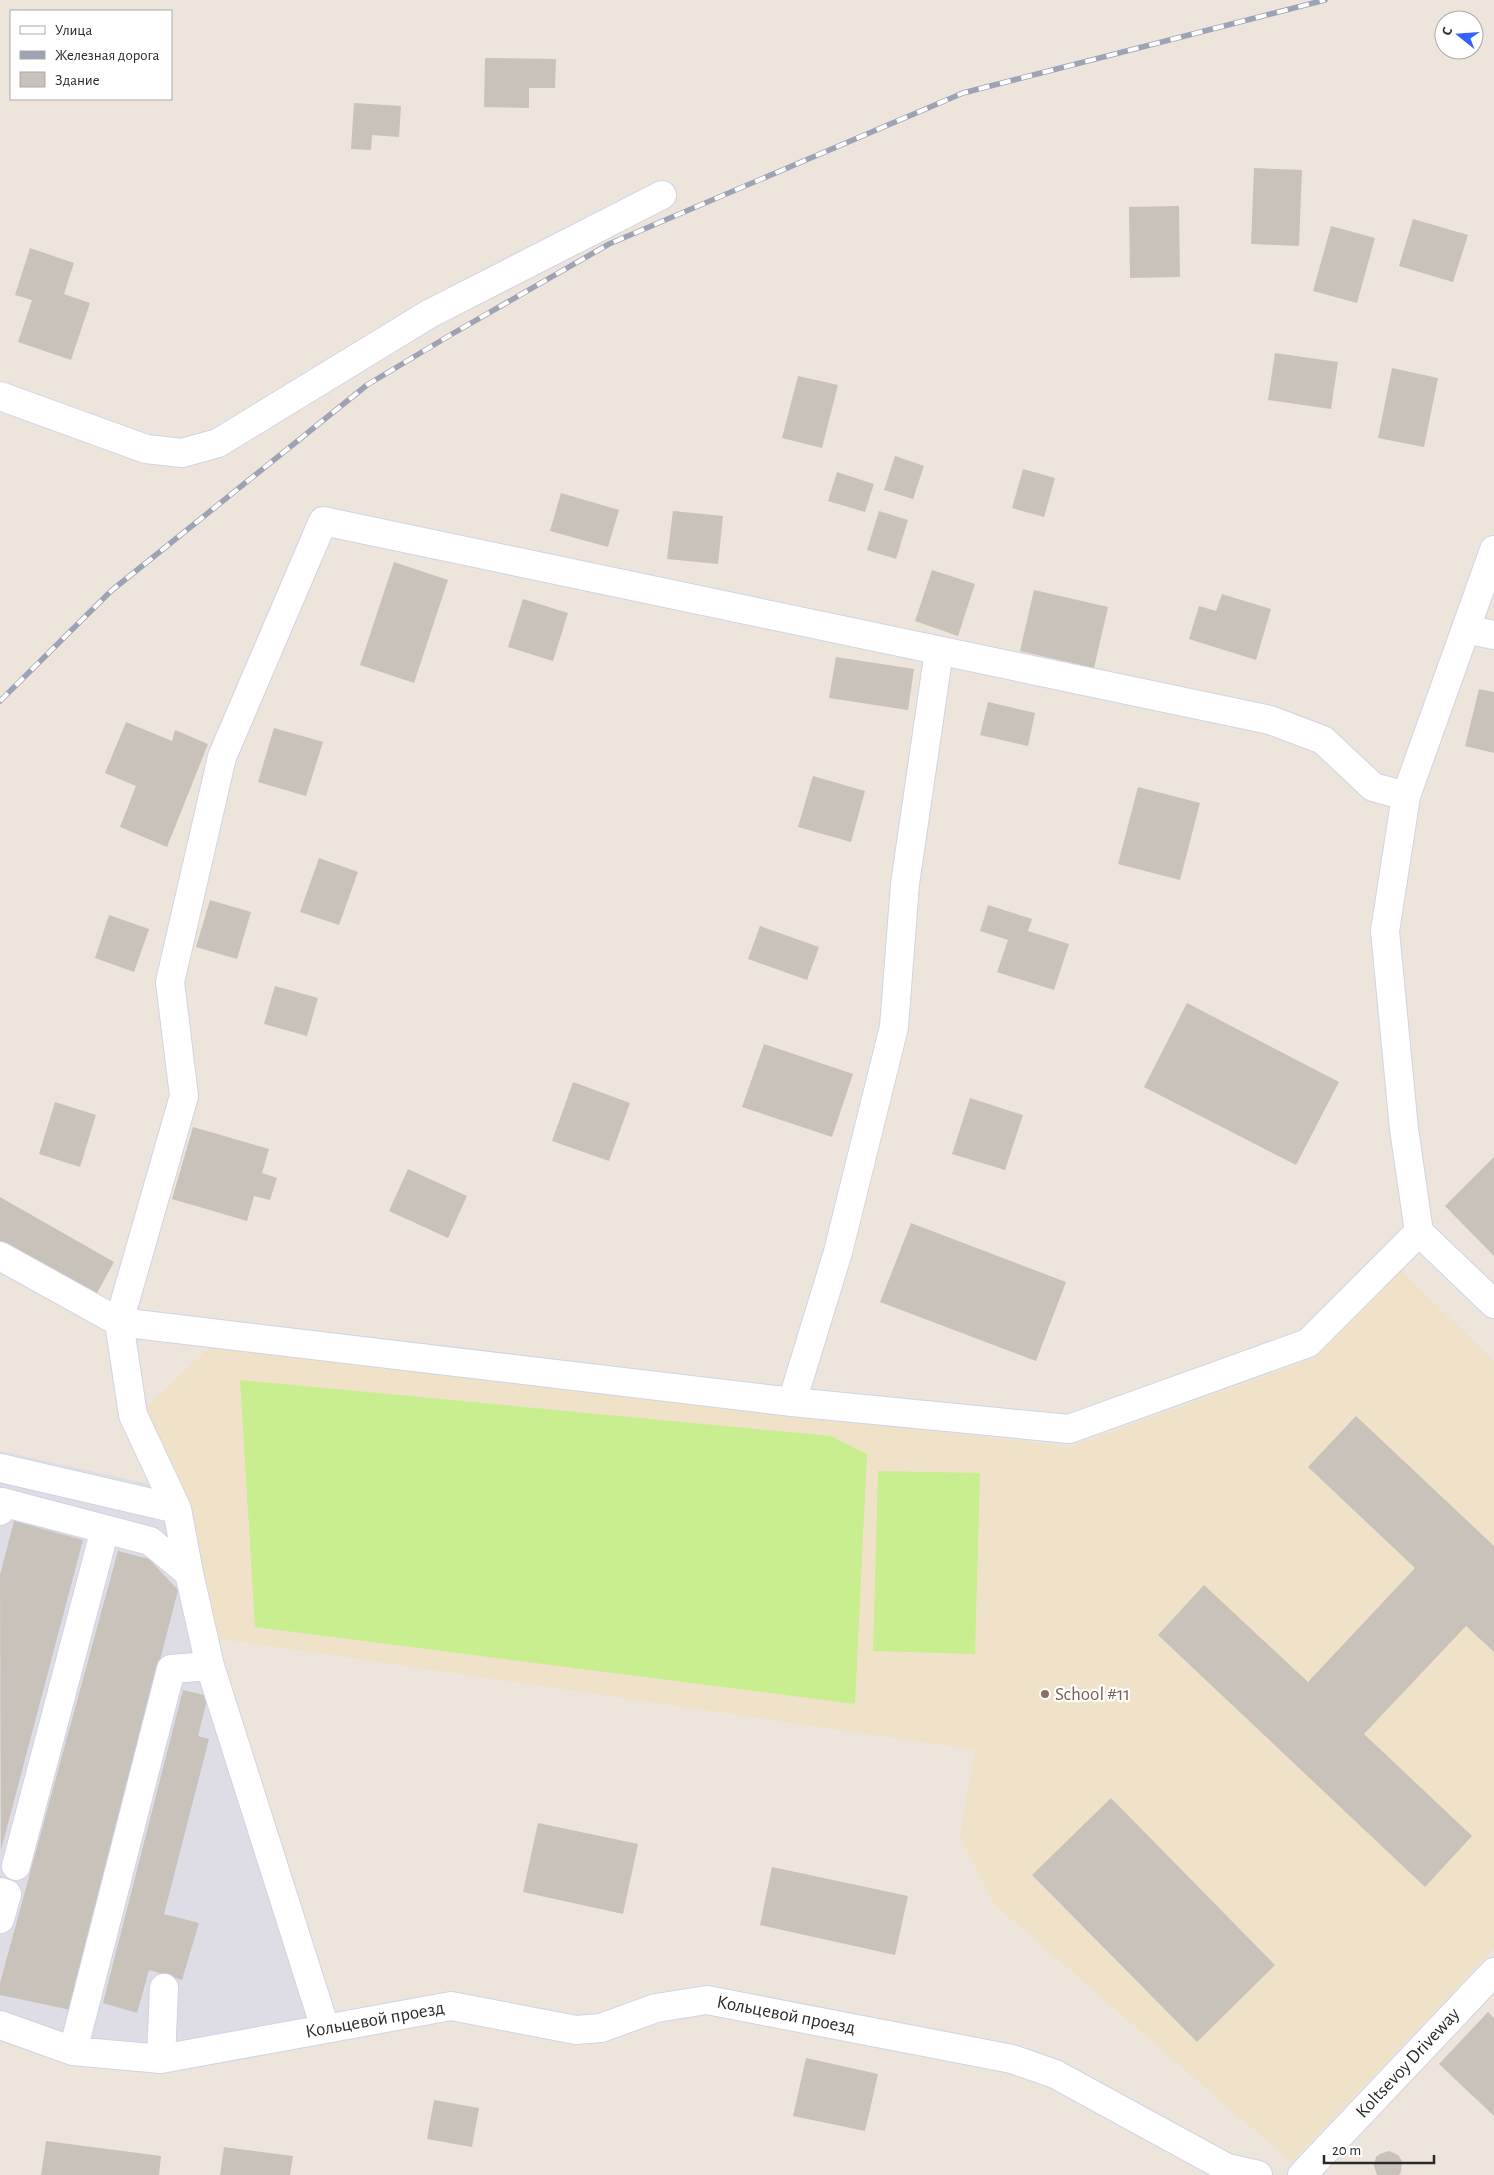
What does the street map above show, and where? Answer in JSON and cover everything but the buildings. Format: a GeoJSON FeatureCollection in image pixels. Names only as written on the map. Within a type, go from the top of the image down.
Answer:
{"type":"FeatureCollection","features":[{"type":"Feature","properties":{"kind":"street"},"geometry":{"type":"LineString","coordinates":[[0,396],[146,449],[182,453],[218,443],[429,314],[662,195]]}},
{"type":"Feature","properties":{"kind":"street"},"geometry":{"type":"LineString","coordinates":[[325,2028],[210,1666],[177,1509],[133,1415],[119,1322],[184,1096],[170,982],[222,757],[323,521],[717,602],[939,651],[1270,720],[1323,740],[1373,786],[1406,796]]}},
{"type":"Feature","properties":{"kind":"street"},"geometry":{"type":"LineString","coordinates":[[1494,550],[1406,796],[1385,931],[1404,1129],[1419,1232],[1494,1304]]}},
{"type":"Feature","properties":{"kind":"street"},"geometry":{"type":"LineString","coordinates":[[1466,629],[1494,635]]}},
{"type":"Feature","properties":{"kind":"street"},"geometry":{"type":"LineString","coordinates":[[792,1402],[838,1252],[894,1027],[905,884],[939,651]]}},
{"type":"Feature","properties":{"kind":"street"},"geometry":{"type":"LineString","coordinates":[[0,1256],[119,1322],[792,1402],[1069,1429],[1308,1343],[1419,1232]]}},
{"type":"Feature","properties":{"kind":"street"},"geometry":{"type":"LineString","coordinates":[[0,1468],[177,1509]]}},
{"type":"Feature","properties":{"kind":"street"},"geometry":{"type":"LineString","coordinates":[[0,1511],[2,1502],[150,1541],[189,1573]]}},
{"type":"Feature","properties":{"kind":"street"},"geometry":{"type":"LineString","coordinates":[[16,1866],[105,1529]]}},
{"type":"Feature","properties":{"kind":"street"},"geometry":{"type":"LineString","coordinates":[[73,2051],[171,1669],[210,1666]]}},
{"type":"Feature","properties":{"kind":"street"},"geometry":{"type":"LineString","coordinates":[[0,1892],[6,1894],[0,1919]]}},
{"type":"Feature","properties":{"kind":"street","name":"Koltsevoy Driveway"},"geometry":{"type":"LineString","coordinates":[[1302,2175],[1492,1977]]}},
{"type":"Feature","properties":{"kind":"street"},"geometry":{"type":"LineString","coordinates":[[161,2059],[164,1988]]}},
{"type":"Feature","properties":{"kind":"street","name":"Кольцевой проезд"},"geometry":{"type":"LineString","coordinates":[[0,2024],[73,2051],[161,2059],[451,2006],[584,2030],[601,2028],[656,2008],[707,2000],[1012,2059],[1055,2074],[1227,2168],[1258,2175]]}},
{"type":"Feature","properties":{"kind":"shaded area","name":"School #11"},"geometry":{"type":"Polygon","coordinates":[[[1401,1270],[1494,1361],[1494,1949],[1291,2162],[994,1904],[960,1837],[975,1750],[216,1638],[190,1504],[144,1409],[212,1345],[1070,1447],[1312,1359],[1401,1270]]]}},
{"type":"Feature","properties":{"kind":"shaded area"},"geometry":{"type":"Polygon","coordinates":[[[0,1451],[149,1484],[162,1509],[197,1663],[307,2018],[160,2048],[76,2040],[0,2014],[0,1451]]]}},
{"type":"Feature","properties":{"kind":"green space"},"geometry":{"type":"Polygon","coordinates":[[[240,1380],[831,1436],[867,1454],[855,1704],[255,1627],[240,1380]]]}},
{"type":"Feature","properties":{"kind":"green space"},"geometry":{"type":"Polygon","coordinates":[[[878,1471],[980,1473],[975,1654],[873,1651],[878,1471]]]}},
{"type":"Feature","properties":{"kind":"railway"},"geometry":{"type":"LineString","coordinates":[[0,701],[111,591],[367,385],[609,244],[963,93],[1325,0]]}},
{"type":"Feature","properties":{"kind":"place","name":"School #11"},"geometry":{"type":"Point","coordinates":[1045,1694]}}]}
